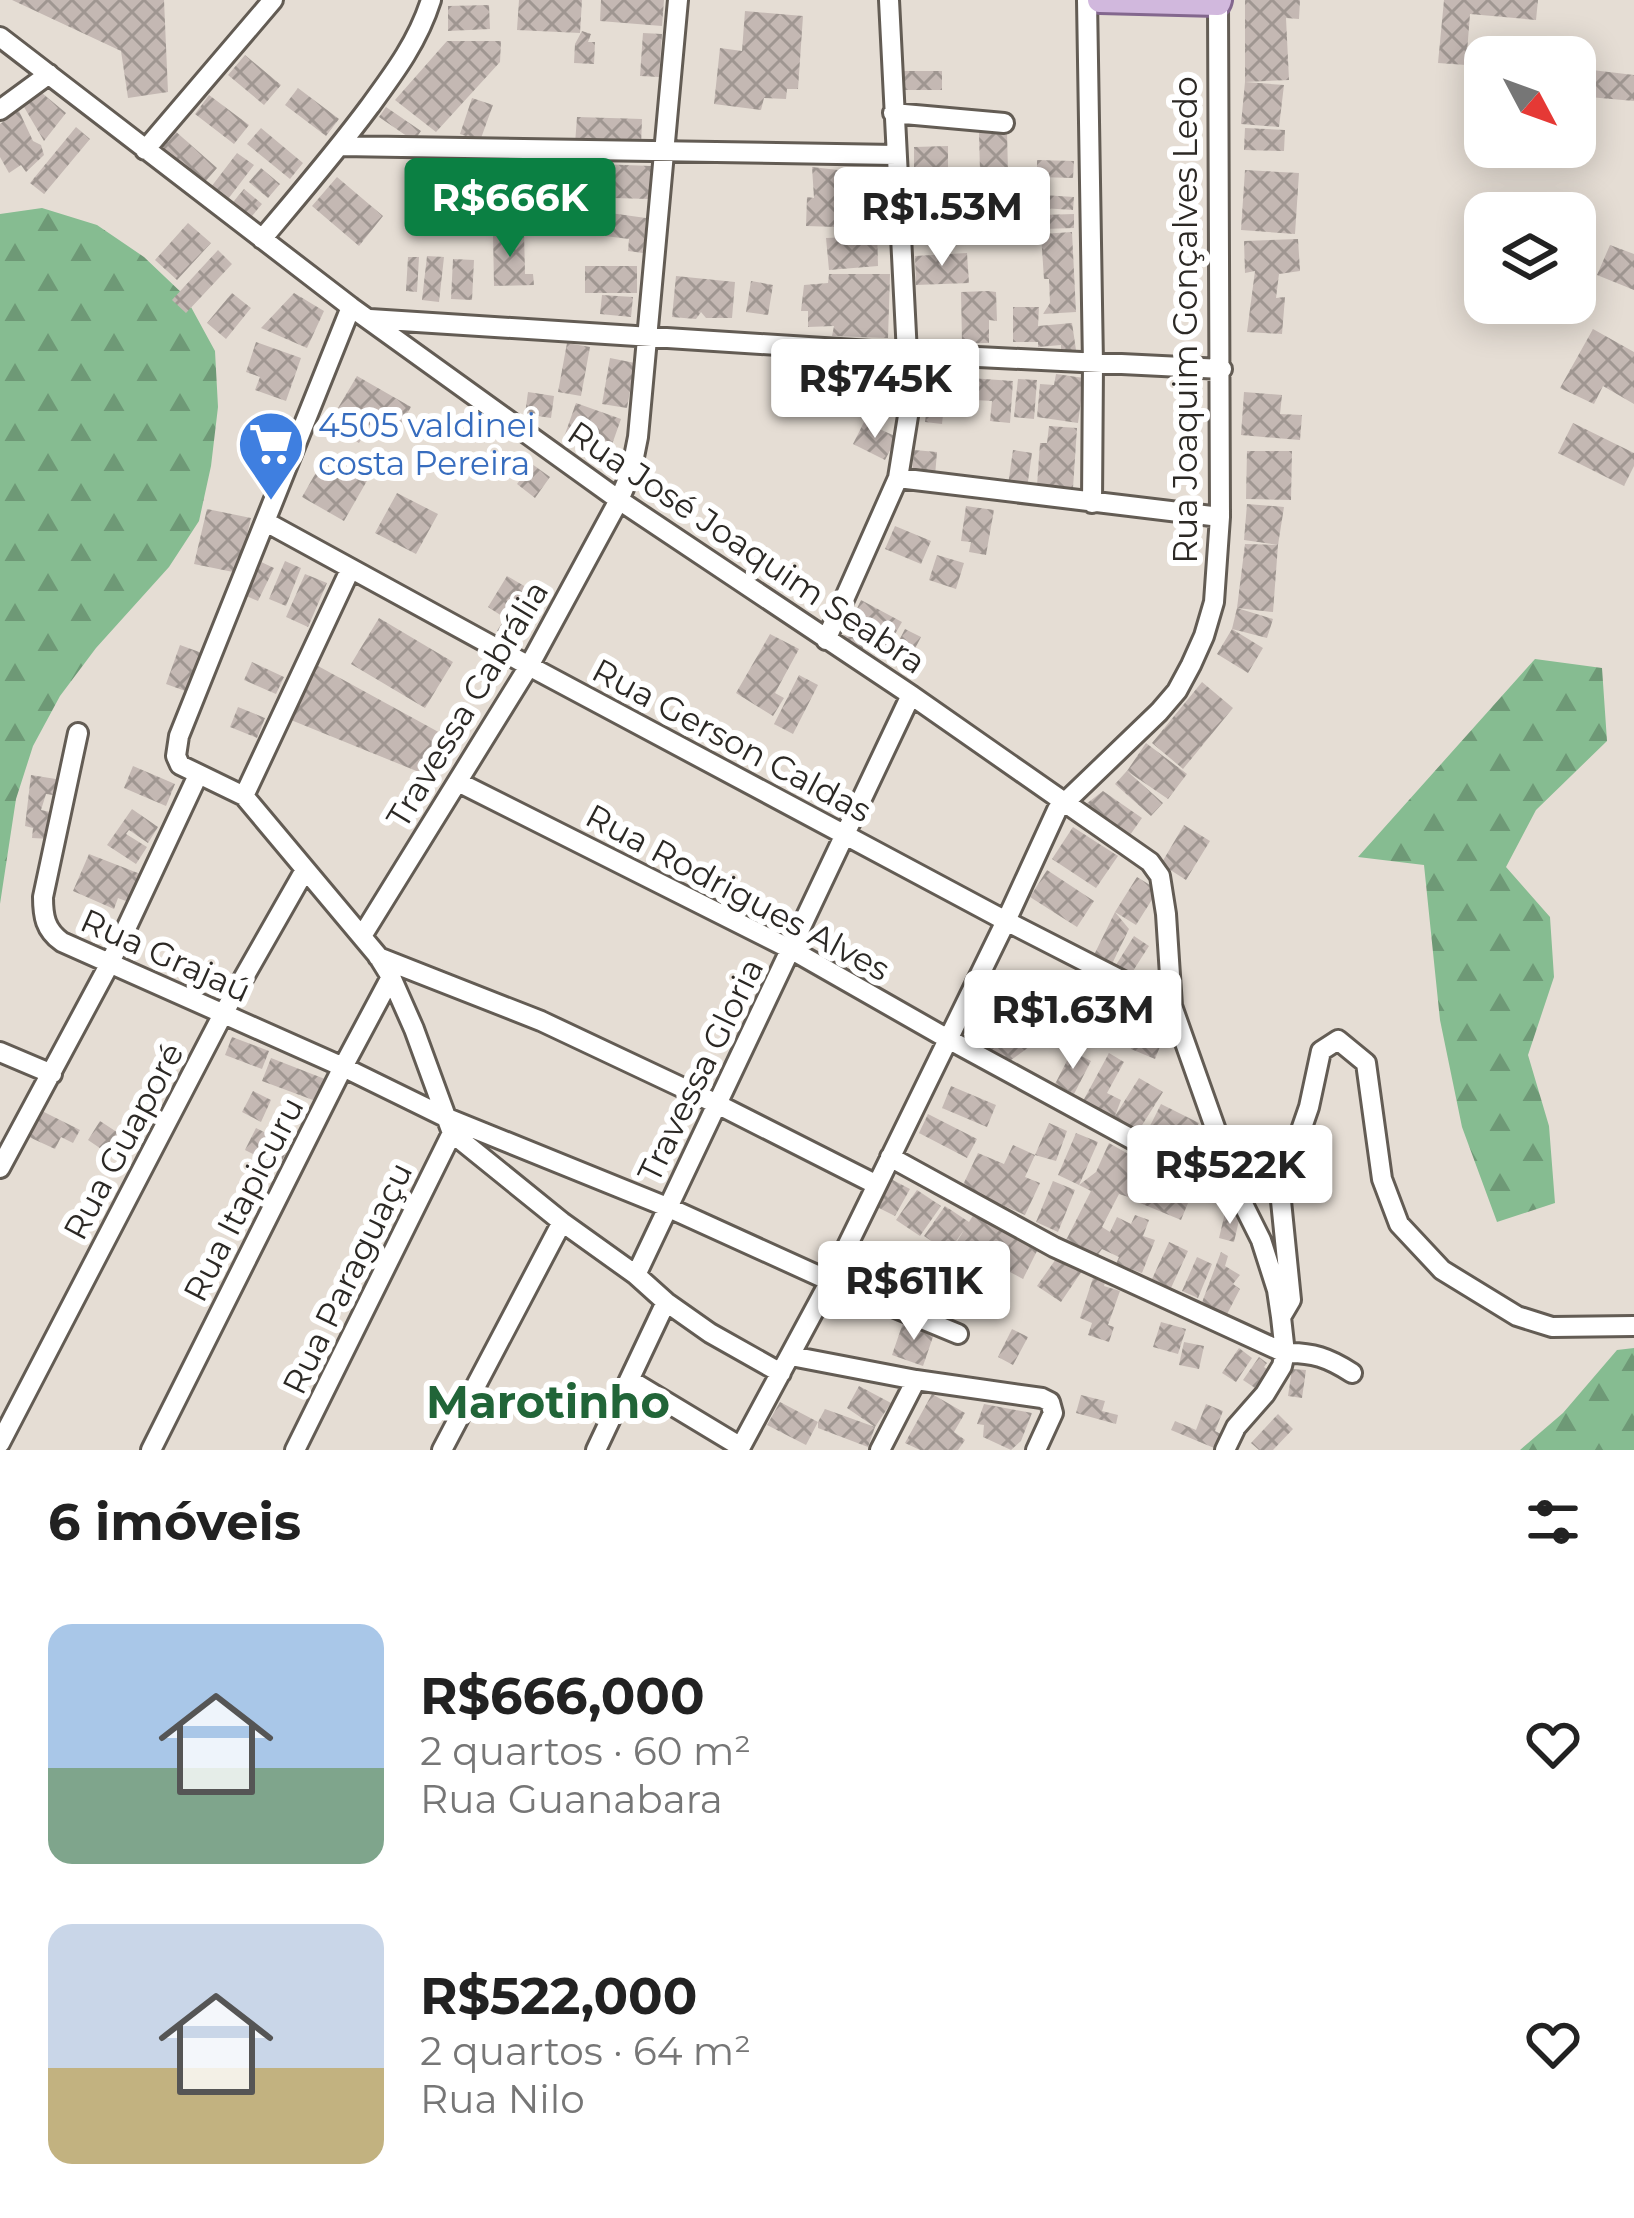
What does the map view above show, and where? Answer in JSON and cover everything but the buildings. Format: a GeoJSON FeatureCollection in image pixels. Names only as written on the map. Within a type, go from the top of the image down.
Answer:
{"type":"FeatureCollection","features":[{"type":"Feature","properties":{"kind":"main road"},"geometry":{"type":"LineString","coordinates":[[1100,0],[1218,2]]}},
{"type":"Feature","properties":{"kind":"street"},"geometry":{"type":"LineString","coordinates":[[145,150],[273,0]]}},
{"type":"Feature","properties":{"kind":"street"},"geometry":{"type":"LineString","coordinates":[[262,239],[341,146],[408,55],[431,0]]}},
{"type":"Feature","properties":{"kind":"street","name":"Travessa Cabrália"},"geometry":{"type":"LineString","coordinates":[[362,936],[529,666],[631,472],[678,0]]}},
{"type":"Feature","properties":{"kind":"street"},"geometry":{"type":"LineString","coordinates":[[826,640],[898,478],[912,354],[889,0]]}},
{"type":"Feature","properties":{"kind":"street"},"geometry":{"type":"LineString","coordinates":[[1087,0],[1092,502]]}},
{"type":"Feature","properties":{"kind":"street","name":"Rua Joaquim Gonçalves Ledo"},"geometry":{"type":"LineString","coordinates":[[740,1448],[830,1281],[1057,810],[1177,691],[1204,636],[1214,602],[1220,518],[1218,2]]}},
{"type":"Feature","properties":{"kind":"street","name":"Rua José Joaquim Seabra"},"geometry":{"type":"LineString","coordinates":[[0,37],[359,313],[619,500],[1150,862],[1160,876],[1166,914],[1172,1006],[1240,1198],[1261,1240],[1281,1317]]}},
{"type":"Feature","properties":{"kind":"street"},"geometry":{"type":"LineString","coordinates":[[0,110],[49,74]]}},
{"type":"Feature","properties":{"kind":"street"},"geometry":{"type":"LineString","coordinates":[[893,113],[1004,123]]}},
{"type":"Feature","properties":{"kind":"street"},"geometry":{"type":"LineString","coordinates":[[341,146],[896,154]]}},
{"type":"Feature","properties":{"kind":"street"},"geometry":{"type":"LineString","coordinates":[[1036,1450],[1053,1413],[1050,1402],[1042,1398],[786,1365],[710,1333],[562,1222],[448,1125],[414,1029],[378,956],[244,796],[180,765],[176,756],[179,736],[266,522],[359,313],[647,337],[1222,370]]}},
{"type":"Feature","properties":{"kind":"street"},"geometry":{"type":"LineString","coordinates":[[898,478],[1220,518]]}},
{"type":"Feature","properties":{"kind":"street","name":"Rua Gerson Caldas"},"geometry":{"type":"LineString","coordinates":[[266,522],[1172,1006]]}},
{"type":"Feature","properties":{"kind":"street"},"geometry":{"type":"LineString","coordinates":[[244,796],[350,570]]}},
{"type":"Feature","properties":{"kind":"street","name":"Travessa Gloria"},"geometry":{"type":"LineString","coordinates":[[636,1275],[911,695]]}},
{"type":"Feature","properties":{"kind":"street","name":"Rua Grajaú"},"geometry":{"type":"LineString","coordinates":[[78,733],[43,897],[45,923],[55,937],[343,1067],[448,1125]]}},
{"type":"Feature","properties":{"kind":"street"},"geometry":{"type":"LineString","coordinates":[[0,1168],[110,964],[198,775]]}},
{"type":"Feature","properties":{"kind":"street","name":"Rua Rodrigues Alves"},"geometry":{"type":"LineString","coordinates":[[458,782],[792,950],[1240,1198]]}},
{"type":"Feature","properties":{"kind":"street","name":"Rua Guaporé"},"geometry":{"type":"LineString","coordinates":[[0,1443],[223,1015],[305,870]]}},
{"type":"Feature","properties":{"kind":"street"},"geometry":{"type":"LineString","coordinates":[[378,956],[541,1021],[875,1184]]}},
{"type":"Feature","properties":{"kind":"street","name":"Rua Itapicuru"},"geometry":{"type":"LineString","coordinates":[[151,1450],[391,977]]}},
{"type":"Feature","properties":{"kind":"street"},"geometry":{"type":"LineString","coordinates":[[1228,1449],[1236,1427],[1282,1366],[1281,1317],[1291,1300],[1280,1191],[1309,1107],[1321,1051],[1338,1040],[1366,1064],[1382,1179],[1399,1224],[1442,1270],[1517,1316],[1552,1327],[1634,1326]]}},
{"type":"Feature","properties":{"kind":"street"},"geometry":{"type":"LineString","coordinates":[[0,1052],[52,1074]]}},
{"type":"Feature","properties":{"kind":"street"},"geometry":{"type":"LineString","coordinates":[[448,1125],[667,1208],[958,1334]]}},
{"type":"Feature","properties":{"kind":"street","name":"Rua Paraguaçu"},"geometry":{"type":"LineString","coordinates":[[295,1450],[448,1125]]}},
{"type":"Feature","properties":{"kind":"street"},"geometry":{"type":"LineString","coordinates":[[890,1157],[1054,1246],[1285,1353],[1330,1358],[1352,1373]]}},
{"type":"Feature","properties":{"kind":"street"},"geometry":{"type":"LineString","coordinates":[[442,1450],[562,1222]]}},
{"type":"Feature","properties":{"kind":"street"},"geometry":{"type":"LineString","coordinates":[[596,1450],[666,1303]]}},
{"type":"Feature","properties":{"kind":"street"},"geometry":{"type":"LineString","coordinates":[[630,1380],[740,1448]]}},
{"type":"Feature","properties":{"kind":"street"},"geometry":{"type":"LineString","coordinates":[[880,1450],[916,1380]]}},
{"type":"Feature","properties":{"kind":"green space"},"geometry":{"type":"Polygon","coordinates":[[[42,208],[97,225],[144,257],[185,296],[215,351],[218,407],[199,521],[169,567],[60,696],[33,746],[16,799],[0,904],[0,214],[42,208]]]}},
{"type":"Feature","properties":{"kind":"green space"},"geometry":{"type":"Polygon","coordinates":[[[1535,659],[1602,668],[1607,741],[1536,810],[1506,867],[1550,917],[1554,977],[1528,1055],[1549,1126],[1555,1203],[1497,1222],[1462,1127],[1440,1020],[1424,865],[1358,857],[1535,659]]]}},
{"type":"Feature","properties":{"kind":"green space"},"geometry":{"type":"Polygon","coordinates":[[[1634,1348],[1634,1450],[1520,1450],[1563,1413],[1617,1350],[1634,1348]]]}},
{"type":"Feature","properties":{"kind":"place","name":"4505 valdinei costa Pereira"},"geometry":{"type":"Point","coordinates":[271,503]}},
{"type":"Feature","properties":{"kind":"district","name":"Marotinho"},"geometry":{"type":"Point","coordinates":[548,1401]}}]}
